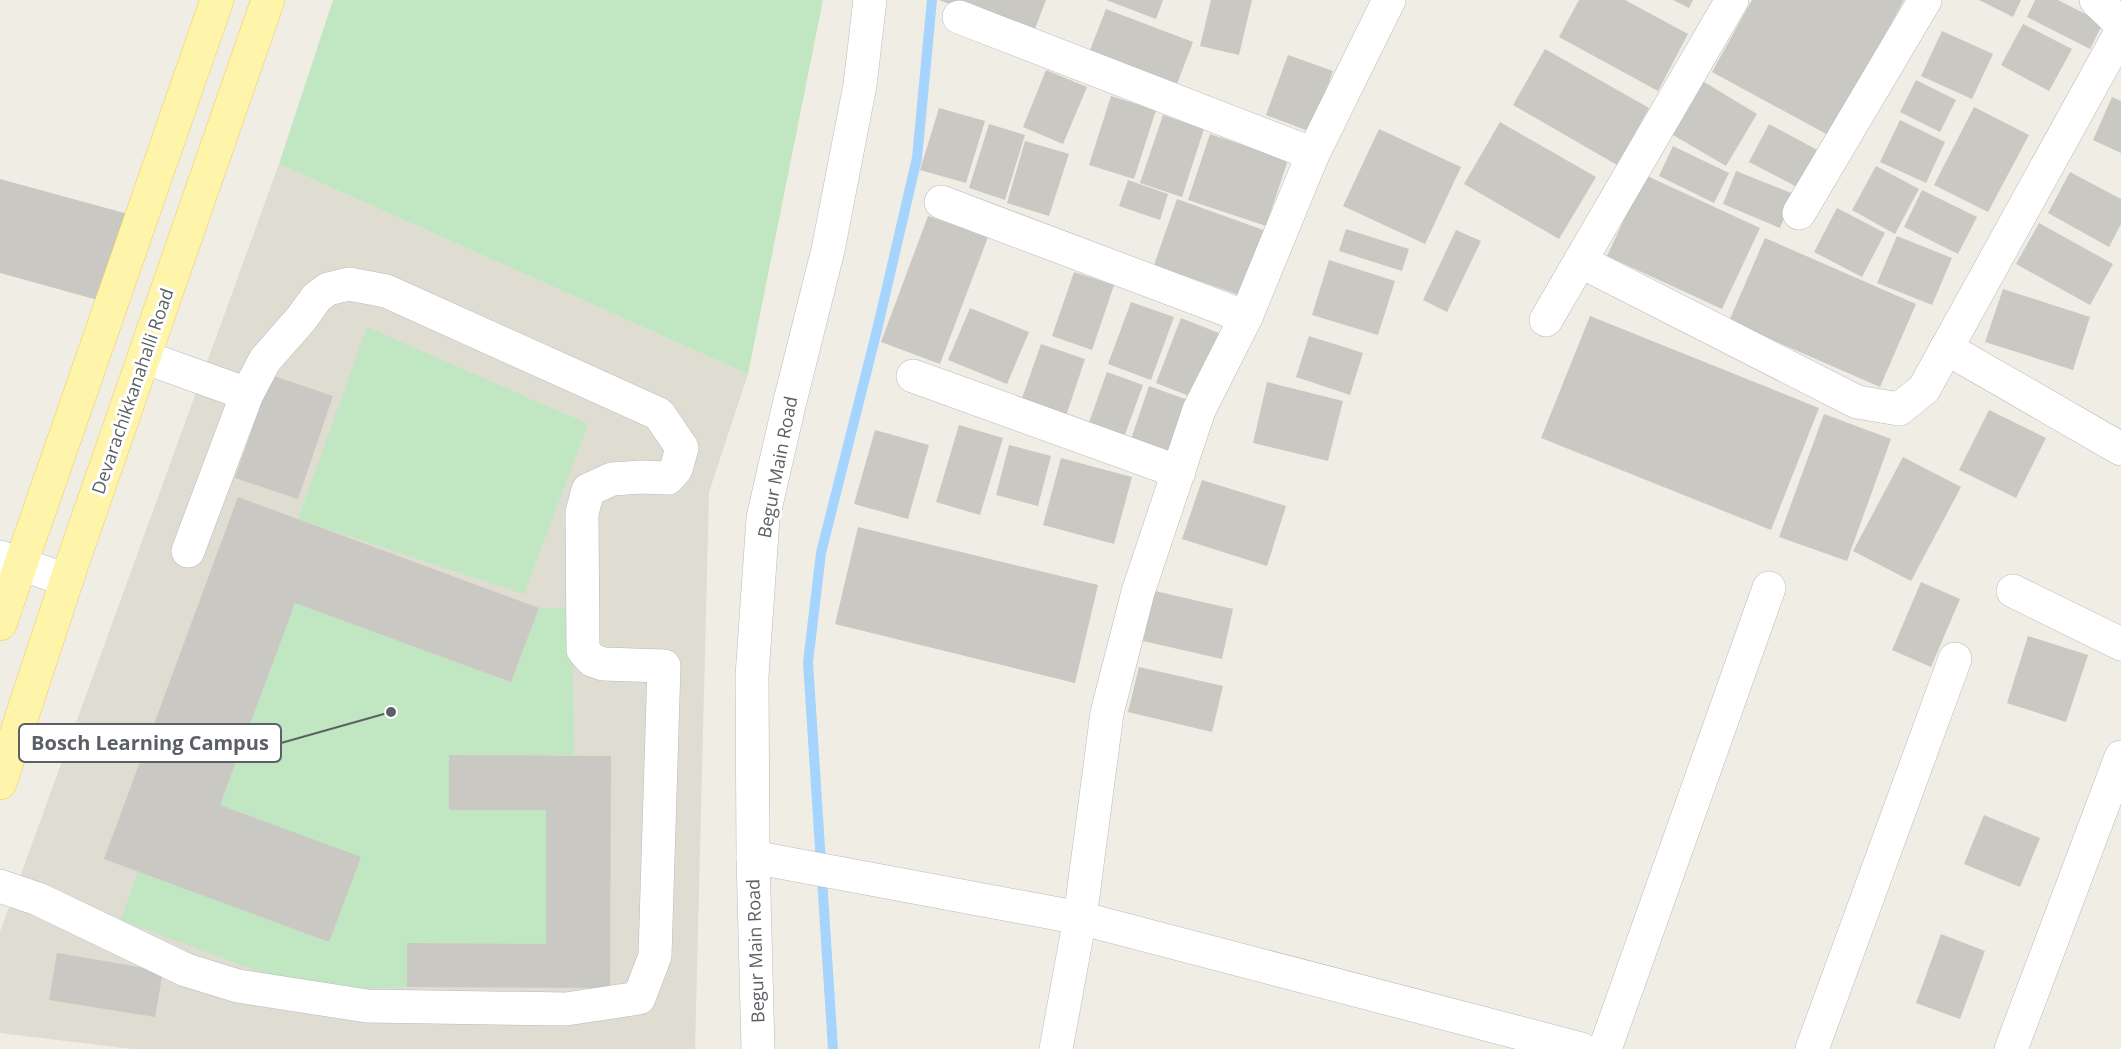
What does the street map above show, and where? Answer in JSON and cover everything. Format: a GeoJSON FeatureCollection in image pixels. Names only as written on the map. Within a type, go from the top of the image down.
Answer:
{"type":"FeatureCollection","features":[{"type":"Feature","properties":{"kind":"main road"},"geometry":{"type":"LineString","coordinates":[[0,624],[11,560],[217,0]]}},
{"type":"Feature","properties":{"kind":"main road","name":"Devarachikkanahalli Road"},"geometry":{"type":"LineString","coordinates":[[0,783],[67,580],[268,0]]}},
{"type":"Feature","properties":{"kind":"street","name":"Begur Main Road"},"geometry":{"type":"LineString","coordinates":[[758,1049],[753,857],[752,676],[763,518],[828,250],[860,86],[870,0]]}},
{"type":"Feature","properties":{"kind":"street"},"geometry":{"type":"LineString","coordinates":[[1546,320],[1732,0]]}},
{"type":"Feature","properties":{"kind":"street"},"geometry":{"type":"LineString","coordinates":[[1799,213],[1925,0]]}},
{"type":"Feature","properties":{"kind":"street"},"geometry":{"type":"LineString","coordinates":[[2096,0],[2121,24]]}},
{"type":"Feature","properties":{"kind":"street"},"geometry":{"type":"LineString","coordinates":[[1056,1049],[1080,918],[1107,712],[1138,592],[1199,410],[1246,316],[1376,3]]}},
{"type":"Feature","properties":{"kind":"street"},"geometry":{"type":"LineString","coordinates":[[960,17],[1313,154]]}},
{"type":"Feature","properties":{"kind":"street"},"geometry":{"type":"LineString","coordinates":[[1580,261],[1857,402],[1899,409],[1924,389],[2121,32]]}},
{"type":"Feature","properties":{"kind":"street"},"geometry":{"type":"LineString","coordinates":[[940,202],[1246,316]]}},
{"type":"Feature","properties":{"kind":"street"},"geometry":{"type":"LineString","coordinates":[[0,886],[38,899],[186,970],[238,986],[367,1006],[566,1009],[639,998],[655,956],[664,666],[603,664],[592,660],[583,650],[582,513],[588,490],[612,479],[668,478],[676,469],[682,448],[659,414],[386,291],[349,284],[328,289],[316,297],[290,332],[265,360],[247,394],[188,550]]}},
{"type":"Feature","properties":{"kind":"street"},"geometry":{"type":"LineString","coordinates":[[1946,348],[2121,449]]}},
{"type":"Feature","properties":{"kind":"street"},"geometry":{"type":"LineString","coordinates":[[144,357],[247,394]]}},
{"type":"Feature","properties":{"kind":"street"},"geometry":{"type":"LineString","coordinates":[[913,376],[1179,472]]}},
{"type":"Feature","properties":{"kind":"street"},"geometry":{"type":"LineString","coordinates":[[11,560],[67,580]]}},
{"type":"Feature","properties":{"kind":"street"},"geometry":{"type":"LineString","coordinates":[[1605,1049],[1769,588]]}},
{"type":"Feature","properties":{"kind":"street"},"geometry":{"type":"LineString","coordinates":[[2013,591],[2121,644]]}},
{"type":"Feature","properties":{"kind":"street"},"geometry":{"type":"LineString","coordinates":[[1812,1049],[1955,659]]}},
{"type":"Feature","properties":{"kind":"street"},"geometry":{"type":"LineString","coordinates":[[2011,1049],[2121,757]]}},
{"type":"Feature","properties":{"kind":"street"},"geometry":{"type":"LineString","coordinates":[[753,857],[1080,918],[1581,1049]]}},
{"type":"Feature","properties":{"kind":"shaded area"},"geometry":{"type":"Polygon","coordinates":[[[279,164],[748,374],[709,492],[695,1049],[132,1049],[0,1033],[0,932],[279,164]]]}},
{"type":"Feature","properties":{"kind":"green space"},"geometry":{"type":"Polygon","coordinates":[[[333,0],[823,0],[748,374],[279,164],[333,0]]]}},
{"type":"Feature","properties":{"kind":"green space"},"geometry":{"type":"Polygon","coordinates":[[[367,327],[588,424],[524,594],[298,519],[367,327]]]}},
{"type":"Feature","properties":{"kind":"green space"},"geometry":{"type":"Polygon","coordinates":[[[295,603],[511,682],[539,608],[572,608],[574,755],[449,755],[449,810],[546,810],[546,944],[407,943],[407,987],[312,991],[121,920],[138,871],[329,942],[360,857],[220,805],[295,603]]]}},
{"type":"Feature","properties":{"kind":"building"},"geometry":{"type":"Polygon","coordinates":[[[939,0],[1046,0],[1033,34],[939,0]]]}},
{"type":"Feature","properties":{"kind":"building"},"geometry":{"type":"Polygon","coordinates":[[[1106,0],[1163,0],[1156,19],[1106,0]]]}},
{"type":"Feature","properties":{"kind":"building"},"geometry":{"type":"Polygon","coordinates":[[[1211,0],[1252,0],[1239,55],[1200,46],[1211,0]]]}},
{"type":"Feature","properties":{"kind":"building"},"geometry":{"type":"Polygon","coordinates":[[[1579,0],[1625,0],[1688,34],[1658,91],[1559,37],[1579,0]]]}},
{"type":"Feature","properties":{"kind":"building"},"geometry":{"type":"Polygon","coordinates":[[[1673,0],[1693,0],[1689,8],[1673,0]]]}},
{"type":"Feature","properties":{"kind":"building"},"geometry":{"type":"Polygon","coordinates":[[[1752,0],[1904,0],[1830,136],[1712,72],[1752,0]]]}},
{"type":"Feature","properties":{"kind":"building"},"geometry":{"type":"Polygon","coordinates":[[[1979,0],[2021,0],[2013,17],[1979,0]]]}},
{"type":"Feature","properties":{"kind":"building"},"geometry":{"type":"Polygon","coordinates":[[[2035,0],[2058,0],[2103,23],[2090,49],[2027,17],[2035,0]]]}},
{"type":"Feature","properties":{"kind":"building"},"geometry":{"type":"Polygon","coordinates":[[[1106,9],[1193,42],[1177,84],[1090,50],[1106,9]]]}},
{"type":"Feature","properties":{"kind":"building"},"geometry":{"type":"Polygon","coordinates":[[[2023,24],[2072,49],[2049,91],[2001,65],[2023,24]]]}},
{"type":"Feature","properties":{"kind":"building"},"geometry":{"type":"Polygon","coordinates":[[[1942,31],[1993,54],[1972,99],[1921,76],[1942,31]]]}},
{"type":"Feature","properties":{"kind":"building"},"geometry":{"type":"Polygon","coordinates":[[[1545,49],[1649,108],[1617,165],[1513,105],[1545,49]]]}},
{"type":"Feature","properties":{"kind":"building"},"geometry":{"type":"Polygon","coordinates":[[[1288,55],[1333,71],[1311,132],[1266,115],[1288,55]]]}},
{"type":"Feature","properties":{"kind":"building"},"geometry":{"type":"Polygon","coordinates":[[[1046,70],[1087,87],[1063,144],[1023,127],[1046,70]]]}},
{"type":"Feature","properties":{"kind":"building"},"geometry":{"type":"Polygon","coordinates":[[[1916,80],[1956,100],[1940,132],[1900,112],[1916,80]]]}},
{"type":"Feature","properties":{"kind":"building"},"geometry":{"type":"Polygon","coordinates":[[[1704,82],[1757,114],[1726,166],[1673,135],[1704,82]]]}},
{"type":"Feature","properties":{"kind":"building"},"geometry":{"type":"Polygon","coordinates":[[[1111,96],[1156,110],[1134,179],[1089,165],[1111,96]]]}},
{"type":"Feature","properties":{"kind":"building"},"geometry":{"type":"Polygon","coordinates":[[[2112,97],[2121,101],[2121,153],[2093,140],[2112,97]]]}},
{"type":"Feature","properties":{"kind":"building"},"geometry":{"type":"Polygon","coordinates":[[[1974,107],[2029,135],[1988,212],[1934,185],[1974,107]]]}},
{"type":"Feature","properties":{"kind":"building"},"geometry":{"type":"Polygon","coordinates":[[[939,108],[985,121],[966,183],[920,170],[939,108]]]}},
{"type":"Feature","properties":{"kind":"building"},"geometry":{"type":"Polygon","coordinates":[[[1163,115],[1204,129],[1182,197],[1140,183],[1163,115]]]}},
{"type":"Feature","properties":{"kind":"building"},"geometry":{"type":"Polygon","coordinates":[[[1900,120],[1945,142],[1926,183],[1880,162],[1900,120]]]}},
{"type":"Feature","properties":{"kind":"building"},"geometry":{"type":"Polygon","coordinates":[[[1500,122],[1596,177],[1559,239],[1464,184],[1500,122]]]}},
{"type":"Feature","properties":{"kind":"building"},"geometry":{"type":"Polygon","coordinates":[[[989,124],[1025,135],[1005,200],[969,188],[989,124]]]}},
{"type":"Feature","properties":{"kind":"building"},"geometry":{"type":"Polygon","coordinates":[[[1769,124],[1819,151],[1799,188],[1749,162],[1769,124]]]}},
{"type":"Feature","properties":{"kind":"building"},"geometry":{"type":"Polygon","coordinates":[[[1379,129],[1461,167],[1425,244],[1343,206],[1379,129]]]}},
{"type":"Feature","properties":{"kind":"building"},"geometry":{"type":"Polygon","coordinates":[[[1210,134],[1288,160],[1266,226],[1188,200],[1210,134]]]}},
{"type":"Feature","properties":{"kind":"building"},"geometry":{"type":"Polygon","coordinates":[[[1025,141],[1069,154],[1049,216],[1007,203],[1025,141]]]}},
{"type":"Feature","properties":{"kind":"building"},"geometry":{"type":"Polygon","coordinates":[[[1673,146],[1729,173],[1714,203],[1659,176],[1673,146]]]}},
{"type":"Feature","properties":{"kind":"building"},"geometry":{"type":"Polygon","coordinates":[[[1876,166],[1919,189],[1895,234],[1852,210],[1876,166]]]}},
{"type":"Feature","properties":{"kind":"building"},"geometry":{"type":"Polygon","coordinates":[[[1736,171],[1794,194],[1780,228],[1723,204],[1736,171]]]}},
{"type":"Feature","properties":{"kind":"building"},"geometry":{"type":"Polygon","coordinates":[[[2070,172],[2121,199],[2121,224],[2109,247],[2048,213],[2070,172]]]}},
{"type":"Feature","properties":{"kind":"building"},"geometry":{"type":"Polygon","coordinates":[[[1645,175],[1760,228],[1722,309],[1607,256],[1645,175]]]}},
{"type":"Feature","properties":{"kind":"building"},"geometry":{"type":"Polygon","coordinates":[[[0,179],[128,214],[105,302],[0,273],[0,179]]]}},
{"type":"Feature","properties":{"kind":"building"},"geometry":{"type":"Polygon","coordinates":[[[1128,180],[1168,194],[1160,220],[1119,206],[1128,180]]]}},
{"type":"Feature","properties":{"kind":"building"},"geometry":{"type":"Polygon","coordinates":[[[1922,190],[1977,217],[1958,254],[1904,227],[1922,190]]]}},
{"type":"Feature","properties":{"kind":"building"},"geometry":{"type":"Polygon","coordinates":[[[1177,199],[1269,232],[1245,297],[1154,265],[1177,199]]]}},
{"type":"Feature","properties":{"kind":"building"},"geometry":{"type":"Polygon","coordinates":[[[1837,208],[1885,233],[1862,277],[1814,252],[1837,208]]]}},
{"type":"Feature","properties":{"kind":"building"},"geometry":{"type":"Polygon","coordinates":[[[928,216],[988,237],[940,364],[881,342],[928,216]]]}},
{"type":"Feature","properties":{"kind":"building"},"geometry":{"type":"Polygon","coordinates":[[[2039,223],[2113,264],[2090,305],[2016,264],[2039,223]]]}},
{"type":"Feature","properties":{"kind":"building"},"geometry":{"type":"Polygon","coordinates":[[[1346,229],[1409,249],[1402,271],[1339,251],[1346,229]]]}},
{"type":"Feature","properties":{"kind":"building"},"geometry":{"type":"Polygon","coordinates":[[[1456,230],[1481,241],[1447,312],[1423,300],[1456,230]]]}},
{"type":"Feature","properties":{"kind":"building"},"geometry":{"type":"Polygon","coordinates":[[[1897,236],[1952,258],[1932,305],[1877,283],[1897,236]]]}},
{"type":"Feature","properties":{"kind":"building"},"geometry":{"type":"Polygon","coordinates":[[[1765,238],[1916,304],[1880,387],[1729,321],[1765,238]]]}},
{"type":"Feature","properties":{"kind":"building"},"geometry":{"type":"Polygon","coordinates":[[[1329,260],[1395,281],[1378,335],[1312,315],[1329,260]]]}},
{"type":"Feature","properties":{"kind":"building"},"geometry":{"type":"Polygon","coordinates":[[[1074,272],[1114,285],[1092,350],[1052,336],[1074,272]]]}},
{"type":"Feature","properties":{"kind":"building"},"geometry":{"type":"Polygon","coordinates":[[[2003,289],[2090,317],[2073,370],[1985,342],[2003,289]]]}},
{"type":"Feature","properties":{"kind":"building"},"geometry":{"type":"Polygon","coordinates":[[[1131,302],[1174,317],[1151,380],[1108,364],[1131,302]]]}},
{"type":"Feature","properties":{"kind":"building"},"geometry":{"type":"Polygon","coordinates":[[[970,308],[1029,332],[1007,384],[948,360],[970,308]]]}},
{"type":"Feature","properties":{"kind":"building"},"geometry":{"type":"Polygon","coordinates":[[[1590,316],[1819,408],[1771,530],[1541,438],[1590,316]]]}},
{"type":"Feature","properties":{"kind":"building"},"geometry":{"type":"Polygon","coordinates":[[[1181,318],[1219,333],[1194,398],[1156,383],[1181,318]]]}},
{"type":"Feature","properties":{"kind":"building"},"geometry":{"type":"Polygon","coordinates":[[[1309,336],[1363,353],[1350,395],[1296,377],[1309,336]]]}},
{"type":"Feature","properties":{"kind":"building"},"geometry":{"type":"Polygon","coordinates":[[[1041,344],[1085,359],[1066,416],[1021,401],[1041,344]]]}},
{"type":"Feature","properties":{"kind":"building"},"geometry":{"type":"Polygon","coordinates":[[[1107,372],[1143,385],[1123,440],[1087,428],[1107,372]]]}},
{"type":"Feature","properties":{"kind":"building"},"geometry":{"type":"Polygon","coordinates":[[[271,375],[333,396],[298,499],[235,478],[271,375]]]}},
{"type":"Feature","properties":{"kind":"building"},"geometry":{"type":"Polygon","coordinates":[[[1267,382],[1343,401],[1328,461],[1253,443],[1267,382]]]}},
{"type":"Feature","properties":{"kind":"building"},"geometry":{"type":"Polygon","coordinates":[[[1149,386],[1188,400],[1169,456],[1130,442],[1149,386]]]}},
{"type":"Feature","properties":{"kind":"building"},"geometry":{"type":"Polygon","coordinates":[[[1989,410],[2046,438],[2016,498],[1959,470],[1989,410]]]}},
{"type":"Feature","properties":{"kind":"building"},"geometry":{"type":"Polygon","coordinates":[[[1824,414],[1891,439],[1847,561],[1779,537],[1824,414]]]}},
{"type":"Feature","properties":{"kind":"building"},"geometry":{"type":"Polygon","coordinates":[[[959,425],[1003,438],[980,515],[936,502],[959,425]]]}},
{"type":"Feature","properties":{"kind":"building"},"geometry":{"type":"Polygon","coordinates":[[[875,430],[929,445],[908,519],[854,504],[875,430]]]}},
{"type":"Feature","properties":{"kind":"building"},"geometry":{"type":"Polygon","coordinates":[[[1009,445],[1051,456],[1038,506],[996,495],[1009,445]]]}},
{"type":"Feature","properties":{"kind":"building"},"geometry":{"type":"Polygon","coordinates":[[[1903,457],[1961,487],[1911,581],[1853,551],[1903,457]]]}},
{"type":"Feature","properties":{"kind":"building"},"geometry":{"type":"Polygon","coordinates":[[[1061,458],[1132,477],[1114,544],[1043,525],[1061,458]]]}},
{"type":"Feature","properties":{"kind":"building"},"geometry":{"type":"Polygon","coordinates":[[[1202,480],[1286,506],[1267,566],[1182,539],[1202,480]]]}},
{"type":"Feature","properties":{"kind":"building"},"geometry":{"type":"Polygon","coordinates":[[[238,497],[539,608],[511,682],[295,603],[220,805],[361,857],[329,942],[104,859],[238,497]]]}},
{"type":"Feature","properties":{"kind":"building"},"geometry":{"type":"Polygon","coordinates":[[[858,527],[1098,585],[1075,683],[835,624],[858,527]]]}},
{"type":"Feature","properties":{"kind":"building"},"geometry":{"type":"Polygon","coordinates":[[[1921,582],[1960,599],[1931,667],[1892,650],[1921,582]]]}},
{"type":"Feature","properties":{"kind":"building"},"geometry":{"type":"Polygon","coordinates":[[[1155,591],[1233,609],[1222,659],[1143,641],[1155,591]]]}},
{"type":"Feature","properties":{"kind":"building"},"geometry":{"type":"Polygon","coordinates":[[[2028,636],[2088,655],[2066,722],[2007,703],[2028,636]]]}},
{"type":"Feature","properties":{"kind":"building"},"geometry":{"type":"Polygon","coordinates":[[[1139,667],[1223,686],[1212,732],[1128,712],[1139,667]]]}},
{"type":"Feature","properties":{"kind":"building"},"geometry":{"type":"Polygon","coordinates":[[[449,755],[611,756],[610,988],[407,987],[407,943],[546,944],[546,810],[449,810],[449,755]]]}},
{"type":"Feature","properties":{"kind":"building"},"geometry":{"type":"Polygon","coordinates":[[[1984,815],[2040,838],[2020,887],[1964,864],[1984,815]]]}},
{"type":"Feature","properties":{"kind":"building"},"geometry":{"type":"Polygon","coordinates":[[[1941,934],[1985,951],[1960,1019],[1916,1003],[1941,934]]]}},
{"type":"Feature","properties":{"kind":"building"},"geometry":{"type":"Polygon","coordinates":[[[57,953],[163,971],[155,1017],[49,1000],[57,953]]]}},
{"type":"Feature","properties":{"kind":"waterway"},"geometry":{"type":"LineString","coordinates":[[833,1049],[808,662],[821,553],[917,158],[932,0]]}},
{"type":"Feature","properties":{"kind":"place","name":"Bosch Learning Campus"},"geometry":{"type":"Point","coordinates":[391,712]}}]}
